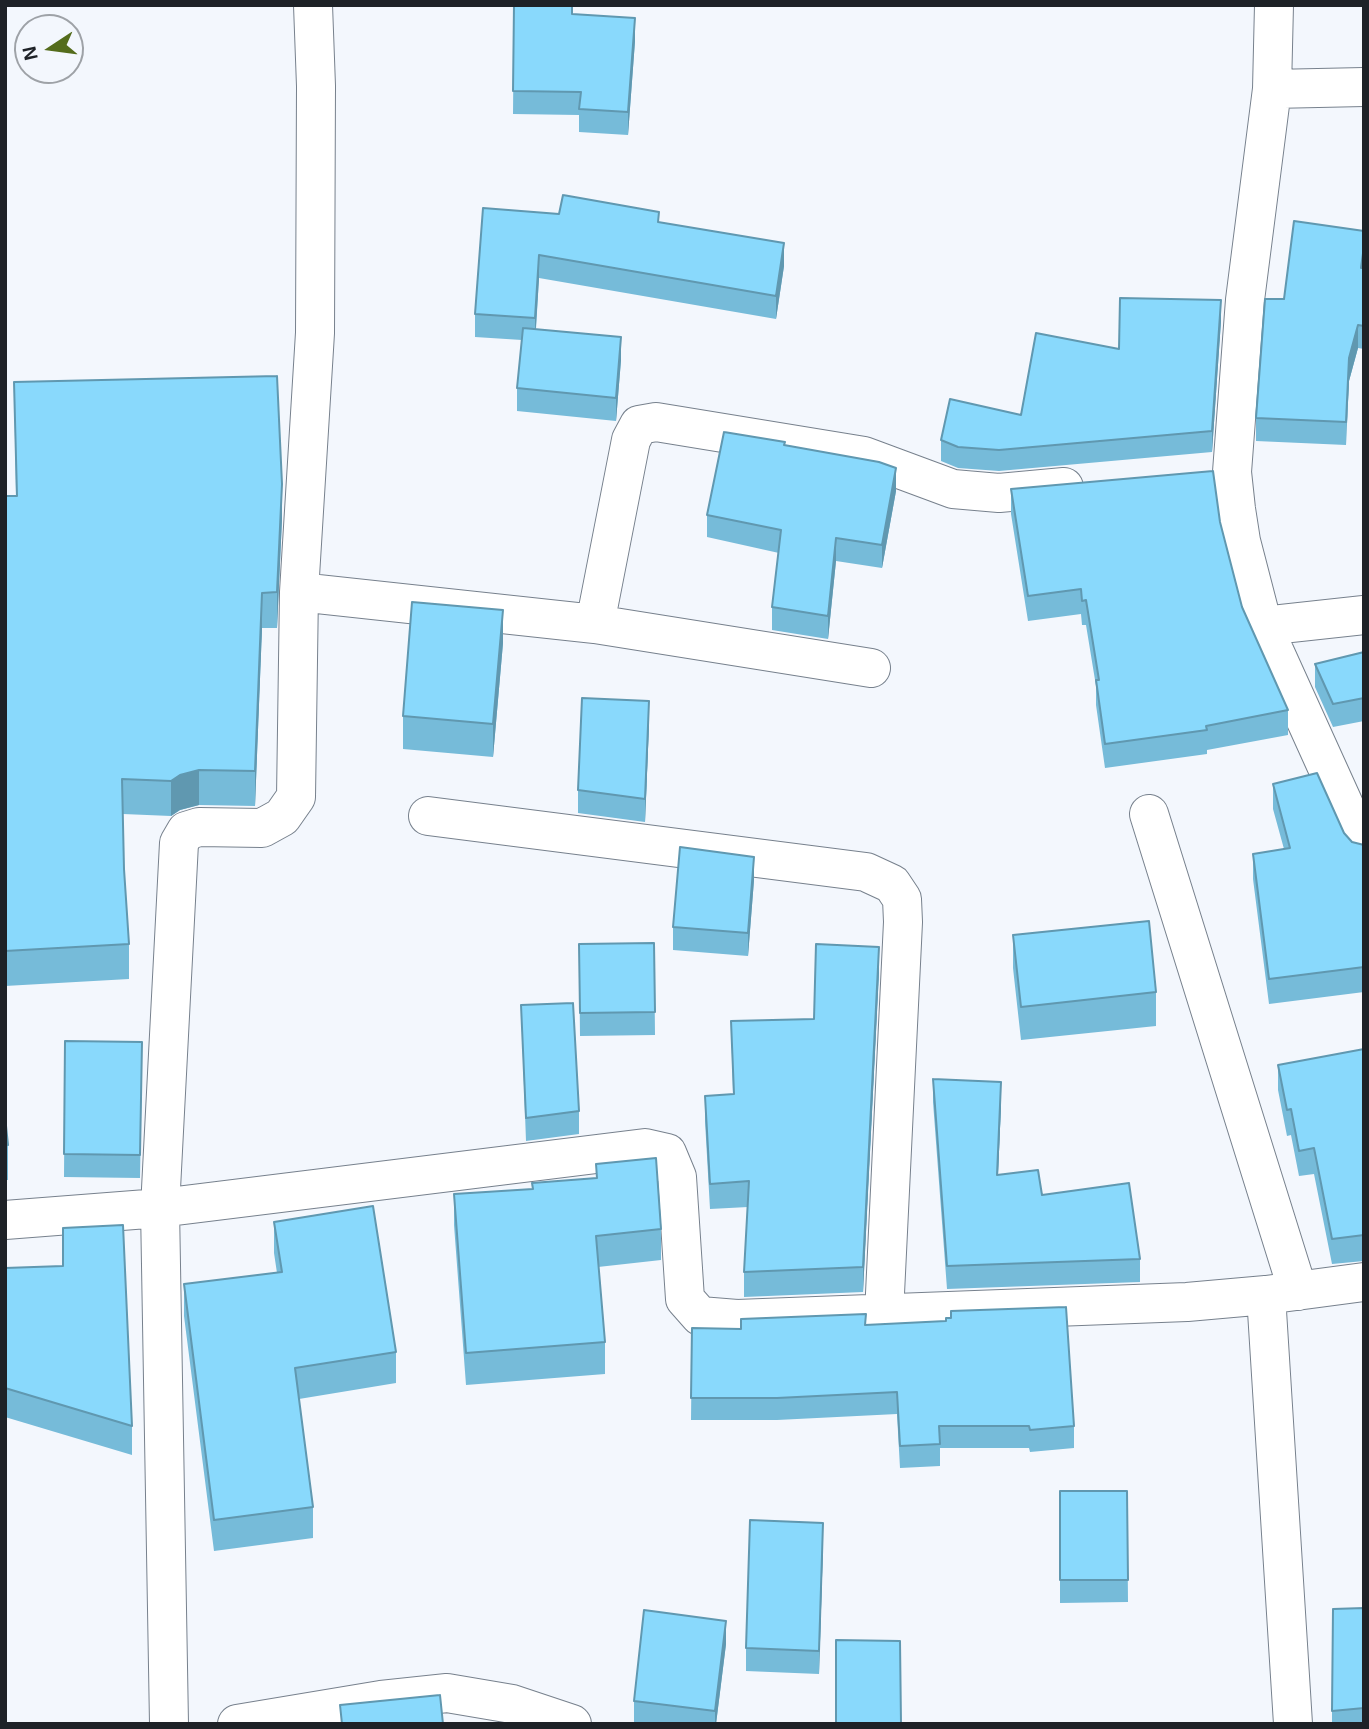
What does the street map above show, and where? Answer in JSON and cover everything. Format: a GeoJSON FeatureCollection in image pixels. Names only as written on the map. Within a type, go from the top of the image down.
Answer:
{"type":"FeatureCollection","features":[{"type":"Feature","properties":{"kind":"street"},"geometry":{"type":"LineString","coordinates":[[169,1724],[160,1208],[179,843],[186,831],[199,827],[262,828],[282,817],[296,797],[299,592],[314,333],[316,86],[313,5]]}},
{"type":"Feature","properties":{"kind":"street"},"geometry":{"type":"LineString","coordinates":[[1274,5],[1272,89],[1245,300],[1232,472],[1241,541],[1263,626],[1364,849]]}},
{"type":"Feature","properties":{"kind":"street"},"geometry":{"type":"LineString","coordinates":[[1272,89],[1364,87]]}},
{"type":"Feature","properties":{"kind":"street"},"geometry":{"type":"LineString","coordinates":[[595,624],[631,440],[639,425],[656,422],[864,456],[953,489],[999,493],[1095,484]]}},
{"type":"Feature","properties":{"kind":"street"},"geometry":{"type":"LineString","coordinates":[[1191,476],[1232,472]]}},
{"type":"Feature","properties":{"kind":"street"},"geometry":{"type":"LineString","coordinates":[[299,592],[595,624],[872,668]]}},
{"type":"Feature","properties":{"kind":"street"},"geometry":{"type":"LineString","coordinates":[[1263,626],[1364,615]]}},
{"type":"Feature","properties":{"kind":"street"},"geometry":{"type":"LineString","coordinates":[[1149,814],[1282,1293],[1293,1724]]}},
{"type":"Feature","properties":{"kind":"street"},"geometry":{"type":"LineString","coordinates":[[428,816],[866,872],[892,884],[902,899],[903,922],[884,1314]]}},
{"type":"Feature","properties":{"kind":"street"},"geometry":{"type":"LineString","coordinates":[[5,1220],[160,1208],[645,1148],[667,1153],[677,1177],[685,1299],[699,1316],[737,1319],[1187,1302],[1364,1282]]}},
{"type":"Feature","properties":{"kind":"street"},"geometry":{"type":"LineString","coordinates":[[237,1724],[296,1719],[381,1700],[447,1693],[512,1704],[572,1724]]}},
{"type":"Feature","properties":{"kind":"building"},"geometry":{"type":"Polygon","coordinates":[[[514,5],[572,5],[572,14],[635,18],[628,112],[579,109],[581,92],[513,91],[514,5]]]}},
{"type":"Feature","properties":{"kind":"building"},"geometry":{"type":"Polygon","coordinates":[[[563,195],[659,212],[658,222],[784,243],[776,296],[539,255],[535,318],[475,314],[483,208],[559,214],[563,195]]]}},
{"type":"Feature","properties":{"kind":"building"},"geometry":{"type":"Polygon","coordinates":[[[1294,221],[1364,231],[1361,268],[1364,268],[1364,326],[1358,325],[1349,358],[1346,422],[1256,418],[1265,299],[1284,299],[1294,221]]]}},
{"type":"Feature","properties":{"kind":"building"},"geometry":{"type":"Polygon","coordinates":[[[1120,298],[1221,300],[1212,431],[999,450],[958,447],[941,440],[950,399],[1021,415],[1036,333],[1119,349],[1120,298]]]}},
{"type":"Feature","properties":{"kind":"building"},"geometry":{"type":"Polygon","coordinates":[[[523,328],[621,337],[616,398],[517,388],[523,328]]]}},
{"type":"Feature","properties":{"kind":"building"},"geometry":{"type":"Polygon","coordinates":[[[277,376],[282,484],[277,592],[262,593],[255,771],[199,770],[180,775],[171,781],[122,779],[129,944],[5,951],[5,496],[17,496],[14,382],[277,376]]]}},
{"type":"Feature","properties":{"kind":"building"},"geometry":{"type":"Polygon","coordinates":[[[724,432],[785,442],[784,445],[879,462],[896,468],[882,545],[836,538],[828,616],[772,607],[781,530],[707,515],[724,432]]]}},
{"type":"Feature","properties":{"kind":"building"},"geometry":{"type":"Polygon","coordinates":[[[1213,471],[1220,522],[1242,607],[1288,710],[1206,726],[1207,730],[1105,744],[1096,680],[1099,680],[1086,600],[1082,601],[1081,589],[1028,596],[1011,489],[1213,471]]]}},
{"type":"Feature","properties":{"kind":"building"},"geometry":{"type":"Polygon","coordinates":[[[412,602],[503,610],[493,724],[403,716],[412,602]]]}},
{"type":"Feature","properties":{"kind":"building"},"geometry":{"type":"Polygon","coordinates":[[[1364,652],[1364,698],[1333,704],[1315,664],[1364,652]]]}},
{"type":"Feature","properties":{"kind":"building"},"geometry":{"type":"Polygon","coordinates":[[[582,698],[649,701],[645,799],[578,790],[582,698]]]}},
{"type":"Feature","properties":{"kind":"building"},"geometry":{"type":"Polygon","coordinates":[[[1317,773],[1344,833],[1352,842],[1364,845],[1364,967],[1269,979],[1253,854],[1290,848],[1273,784],[1317,773]]]}},
{"type":"Feature","properties":{"kind":"building"},"geometry":{"type":"Polygon","coordinates":[[[680,847],[754,857],[748,933],[673,927],[680,847]]]}},
{"type":"Feature","properties":{"kind":"building"},"geometry":{"type":"Polygon","coordinates":[[[1149,921],[1156,992],[1021,1007],[1013,935],[1149,921]]]}},
{"type":"Feature","properties":{"kind":"building"},"geometry":{"type":"Polygon","coordinates":[[[654,943],[655,1012],[580,1013],[579,944],[654,943]]]}},
{"type":"Feature","properties":{"kind":"building"},"geometry":{"type":"Polygon","coordinates":[[[816,944],[879,947],[863,1267],[744,1272],[749,1181],[710,1184],[705,1096],[734,1094],[731,1021],[814,1019],[816,944]]]}},
{"type":"Feature","properties":{"kind":"building"},"geometry":{"type":"Polygon","coordinates":[[[573,1003],[579,1111],[526,1118],[521,1005],[573,1003]]]}},
{"type":"Feature","properties":{"kind":"building"},"geometry":{"type":"Polygon","coordinates":[[[65,1041],[142,1042],[140,1155],[64,1154],[65,1041]]]}},
{"type":"Feature","properties":{"kind":"building"},"geometry":{"type":"Polygon","coordinates":[[[1364,1049],[1364,1235],[1332,1239],[1314,1148],[1299,1151],[1291,1109],[1287,1110],[1278,1065],[1364,1049]]]}},
{"type":"Feature","properties":{"kind":"building"},"geometry":{"type":"Polygon","coordinates":[[[933,1079],[1001,1082],[997,1175],[1038,1170],[1042,1195],[1129,1183],[1140,1259],[947,1266],[933,1079]]]}},
{"type":"Feature","properties":{"kind":"building"},"geometry":{"type":"Polygon","coordinates":[[[5,1116],[8,1145],[5,1145],[5,1116]]]}},
{"type":"Feature","properties":{"kind":"building"},"geometry":{"type":"Polygon","coordinates":[[[656,1158],[661,1229],[596,1236],[605,1342],[466,1353],[454,1194],[533,1189],[532,1183],[597,1178],[596,1164],[656,1158]]]}},
{"type":"Feature","properties":{"kind":"building"},"geometry":{"type":"Polygon","coordinates":[[[373,1206],[396,1352],[295,1368],[313,1507],[214,1520],[184,1284],[282,1272],[274,1222],[373,1206]]]}},
{"type":"Feature","properties":{"kind":"building"},"geometry":{"type":"Polygon","coordinates":[[[123,1225],[132,1426],[5,1388],[5,1268],[63,1266],[63,1228],[123,1225]]]}},
{"type":"Feature","properties":{"kind":"building"},"geometry":{"type":"Polygon","coordinates":[[[1066,1307],[1074,1426],[1030,1430],[1029,1426],[939,1426],[940,1444],[900,1446],[897,1392],[777,1398],[691,1398],[692,1328],[741,1329],[741,1319],[866,1314],[865,1325],[946,1321],[946,1318],[951,1318],[951,1311],[1066,1307]]]}},
{"type":"Feature","properties":{"kind":"building"},"geometry":{"type":"Polygon","coordinates":[[[1060,1491],[1127,1491],[1128,1580],[1060,1580],[1060,1491]]]}},
{"type":"Feature","properties":{"kind":"building"},"geometry":{"type":"Polygon","coordinates":[[[750,1520],[823,1523],[819,1651],[746,1648],[750,1520]]]}},
{"type":"Feature","properties":{"kind":"building"},"geometry":{"type":"Polygon","coordinates":[[[1364,1608],[1364,1708],[1332,1711],[1333,1609],[1364,1608]]]}},
{"type":"Feature","properties":{"kind":"building"},"geometry":{"type":"Polygon","coordinates":[[[644,1610],[726,1621],[715,1711],[634,1701],[644,1610]]]}},
{"type":"Feature","properties":{"kind":"building"},"geometry":{"type":"Polygon","coordinates":[[[836,1640],[900,1641],[901,1724],[836,1724],[836,1640]]]}},
{"type":"Feature","properties":{"kind":"building"},"geometry":{"type":"Polygon","coordinates":[[[440,1695],[443,1724],[342,1724],[340,1705],[440,1695]]]}}]}
